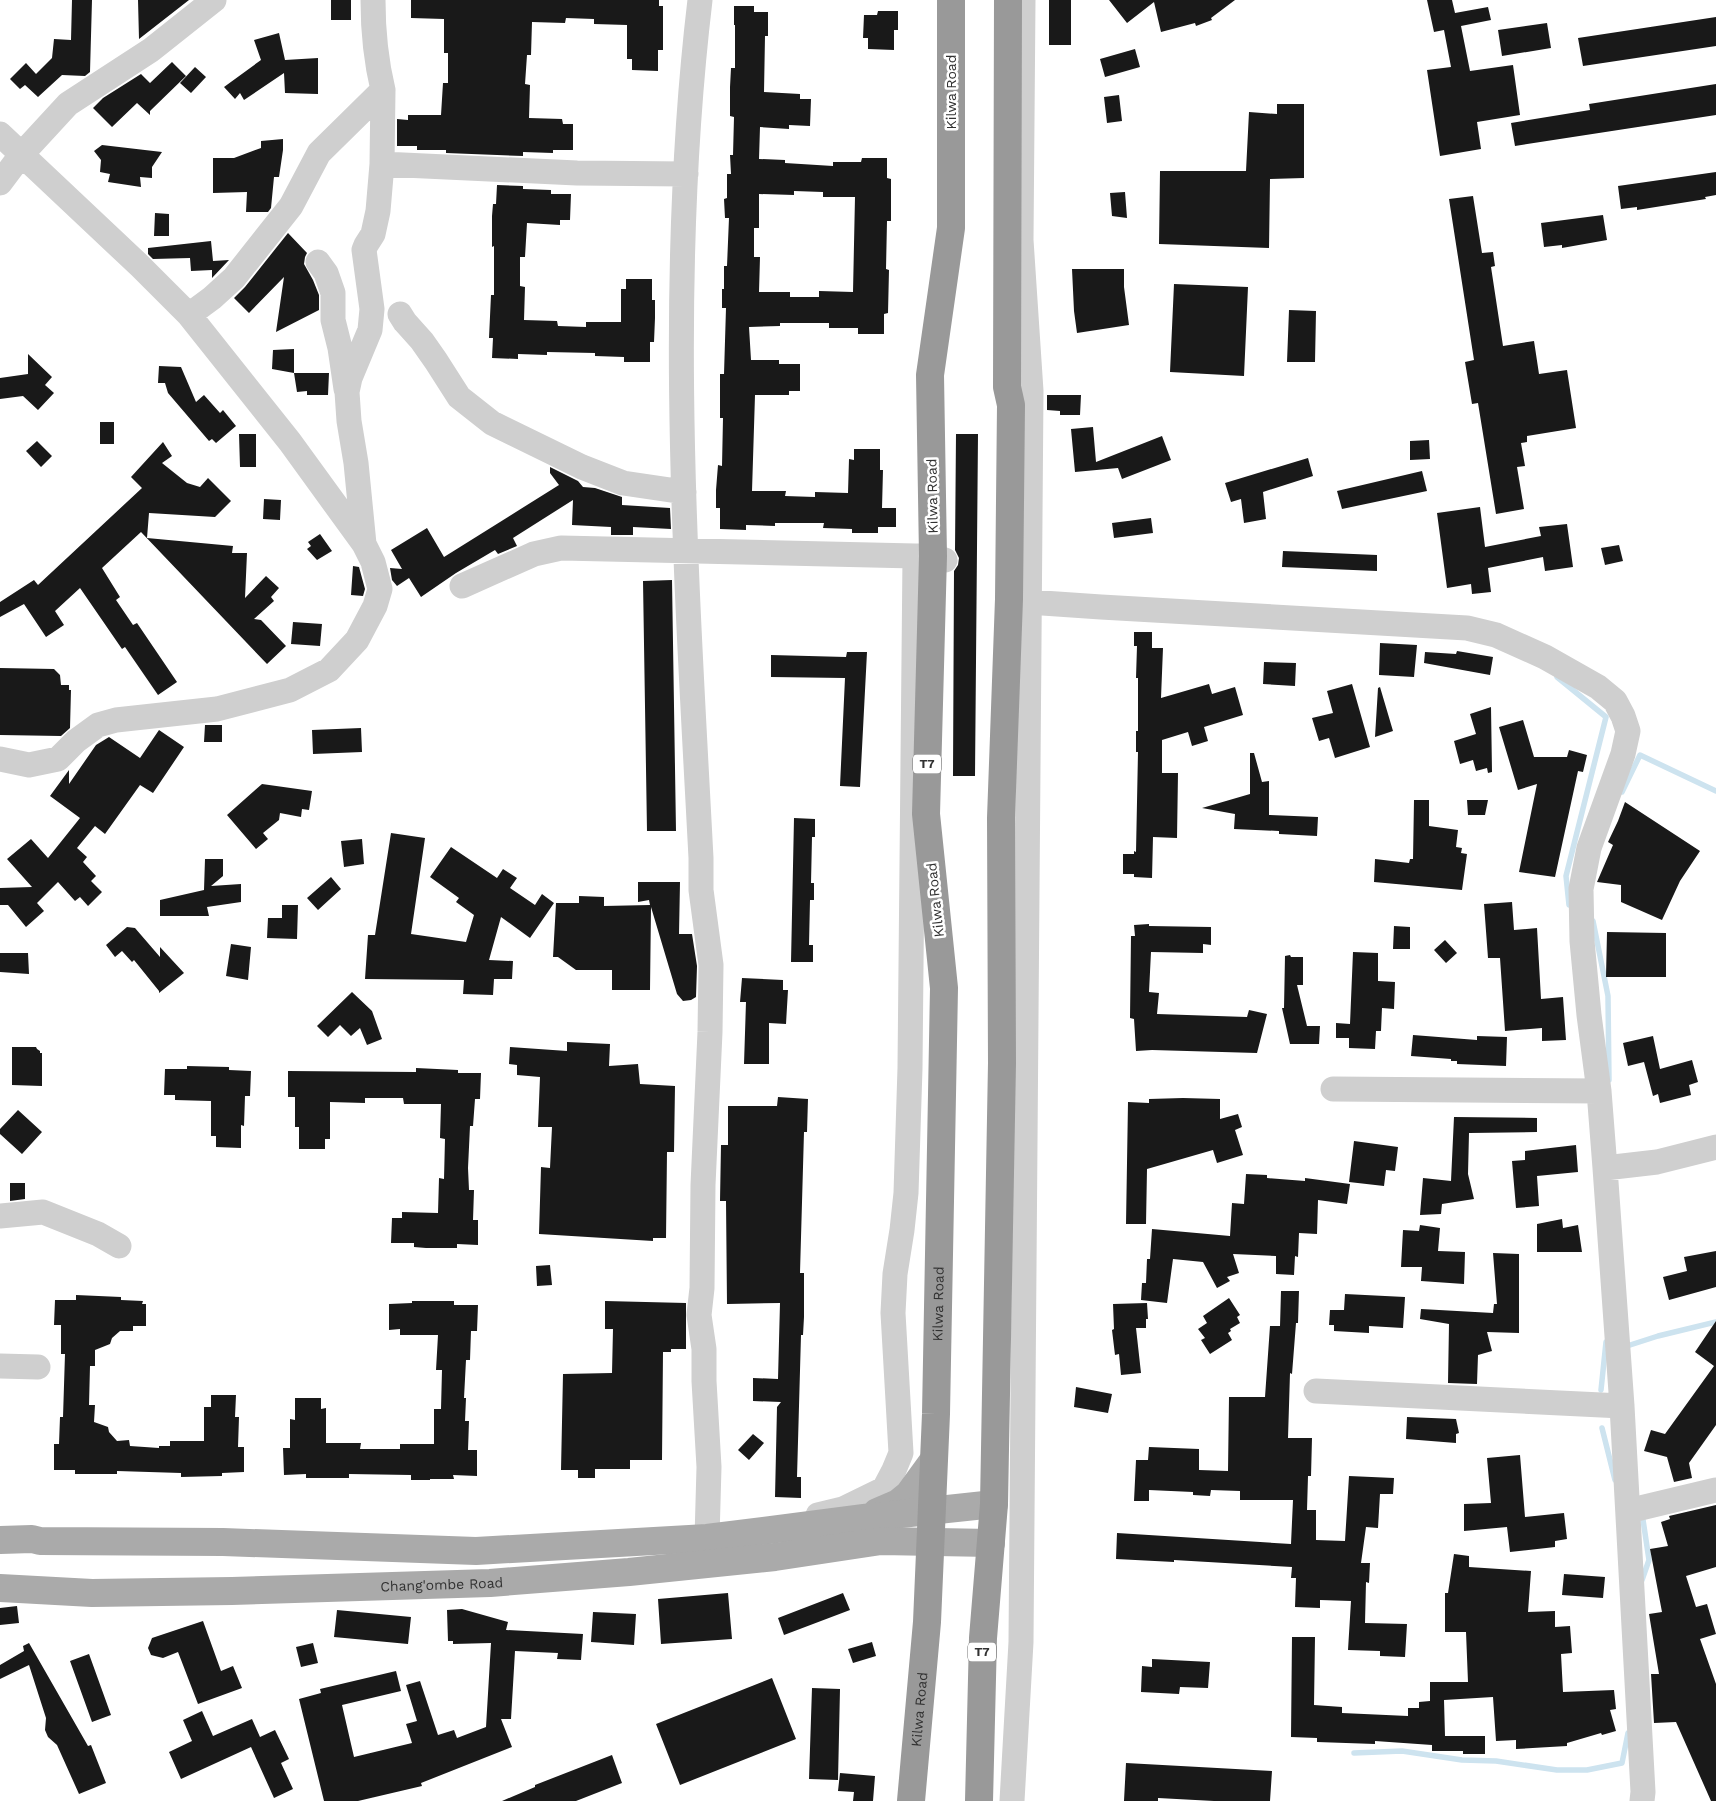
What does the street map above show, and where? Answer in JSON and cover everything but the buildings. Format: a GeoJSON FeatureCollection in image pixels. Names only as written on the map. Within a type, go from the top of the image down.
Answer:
{"type":"FeatureCollection","features":[{"type":"Feature","properties":{"kind":"highway","name":"Kilwa Road"},"geometry":{"type":"LineString","coordinates":[[911,1801],[929,1586],[936,1414],[944,988],[926,814],[931,558],[930,375],[951,228],[951,0]]}},
{"type":"Feature","properties":{"kind":"highway","name":"T7"},"geometry":{"type":"LineString","coordinates":[[979,1801],[983,1638],[994,1504],[1002,1063],[1000,818],[1019,601],[1011,405],[1007,387],[1008,0]]}},
{"type":"Feature","properties":{"kind":"main road"},"geometry":{"type":"LineString","coordinates":[[864,1518],[898,1503],[909,1494],[933,1461]]}},
{"type":"Feature","properties":{"kind":"main road"},"geometry":{"type":"LineString","coordinates":[[0,1540],[32,1539],[40,1542],[223,1542],[476,1551],[707,1538],[994,1504]]}},
{"type":"Feature","properties":{"kind":"main road"},"geometry":{"type":"LineString","coordinates":[[881,1541],[916,1563],[929,1586]]}},
{"type":"Feature","properties":{"kind":"main road","name":"Chang'ombe Road"},"geometry":{"type":"LineString","coordinates":[[0,1588],[92,1593],[232,1591],[490,1583],[629,1572],[774,1557],[881,1541],[991,1543]]}},
{"type":"Feature","properties":{"kind":"street"},"geometry":{"type":"LineString","coordinates":[[0,182],[21,154],[68,104],[151,50],[214,0]]}},
{"type":"Feature","properties":{"kind":"street"},"geometry":{"type":"LineString","coordinates":[[347,392],[350,378],[370,330],[372,309],[364,250],[373,234],[378,211],[382,164],[383,90],[377,66],[373,16],[374,0]]}},
{"type":"Feature","properties":{"kind":"street"},"geometry":{"type":"LineString","coordinates":[[700,0],[690,78],[682,244],[681,344],[685,552],[701,858],[701,890],[711,965],[703,1185],[702,1288],[699,1315],[704,1349],[708,1467],[707,1538]]}},
{"type":"Feature","properties":{"kind":"street"},"geometry":{"type":"LineString","coordinates":[[1012,1801],[1021,1642],[1019,601],[1031,390],[1021,240],[1024,0]]}},
{"type":"Feature","properties":{"kind":"street"},"geometry":{"type":"LineString","coordinates":[[189,315],[234,278],[291,206],[320,152],[383,90]]}},
{"type":"Feature","properties":{"kind":"street"},"geometry":{"type":"LineString","coordinates":[[0,134],[189,315],[290,442],[364,544],[373,562],[380,589],[375,606],[357,640],[329,670],[290,690],[217,709],[116,720],[98,725],[76,741],[58,759],[28,765],[0,759]]}},
{"type":"Feature","properties":{"kind":"street"},"geometry":{"type":"LineString","coordinates":[[382,164],[576,173],[686,174]]}},
{"type":"Feature","properties":{"kind":"street"},"geometry":{"type":"LineString","coordinates":[[318,262],[326,272],[332,293],[333,320],[340,348],[347,392],[348,422],[356,463],[364,544]]}},
{"type":"Feature","properties":{"kind":"street"},"geometry":{"type":"LineString","coordinates":[[400,314],[404,322],[422,341],[459,397],[492,423],[582,467],[616,481],[684,492]]}},
{"type":"Feature","properties":{"kind":"street"},"geometry":{"type":"LineString","coordinates":[[462,586],[534,554],[561,548],[931,558],[906,1193],[895,1274],[893,1313],[900,1453],[884,1489],[856,1504],[821,1514],[796,1526]]}},
{"type":"Feature","properties":{"kind":"street"},"geometry":{"type":"LineString","coordinates":[[1019,601],[1466,628],[1496,635],[1545,657],[1598,687],[1614,701],[1623,716],[1628,731],[1623,754],[1589,848],[1582,888],[1583,951],[1599,1091],[1622,1406],[1644,1792],[1642,1801]]}},
{"type":"Feature","properties":{"kind":"street"},"geometry":{"type":"LineString","coordinates":[[1333,1089],[1599,1091]]}},
{"type":"Feature","properties":{"kind":"street"},"geometry":{"type":"LineString","coordinates":[[1605,1168],[1657,1162],[1716,1147]]}},
{"type":"Feature","properties":{"kind":"street"},"geometry":{"type":"LineString","coordinates":[[0,1216],[43,1212],[98,1234],[119,1246]]}},
{"type":"Feature","properties":{"kind":"street"},"geometry":{"type":"LineString","coordinates":[[0,1366],[38,1367]]}},
{"type":"Feature","properties":{"kind":"street"},"geometry":{"type":"LineString","coordinates":[[1316,1391],[1622,1406]]}},
{"type":"Feature","properties":{"kind":"street"},"geometry":{"type":"LineString","coordinates":[[1628,1511],[1716,1490]]}},
{"type":"Feature","properties":{"kind":"waterway"},"geometry":{"type":"LineString","coordinates":[[1557,677],[1606,717],[1566,876],[1569,905]]}},
{"type":"Feature","properties":{"kind":"waterway"},"geometry":{"type":"LineString","coordinates":[[1622,792],[1640,755],[1716,791]]}},
{"type":"Feature","properties":{"kind":"waterway"},"geometry":{"type":"LineString","coordinates":[[1593,921],[1608,996],[1609,1080]]}},
{"type":"Feature","properties":{"kind":"waterway"},"geometry":{"type":"LineString","coordinates":[[1627,1346],[1658,1336],[1716,1322]]}},
{"type":"Feature","properties":{"kind":"waterway"},"geometry":{"type":"LineString","coordinates":[[1601,1390],[1606,1342]]}},
{"type":"Feature","properties":{"kind":"waterway"},"geometry":{"type":"LineString","coordinates":[[1602,1428],[1615,1480]]}},
{"type":"Feature","properties":{"kind":"waterway"},"geometry":{"type":"LineString","coordinates":[[1642,1513],[1649,1560],[1642,1580]]}},
{"type":"Feature","properties":{"kind":"waterway"},"geometry":{"type":"LineString","coordinates":[[1354,1753],[1402,1751],[1462,1760],[1496,1761],[1557,1770],[1587,1770],[1622,1763],[1628,1733]]}}]}
